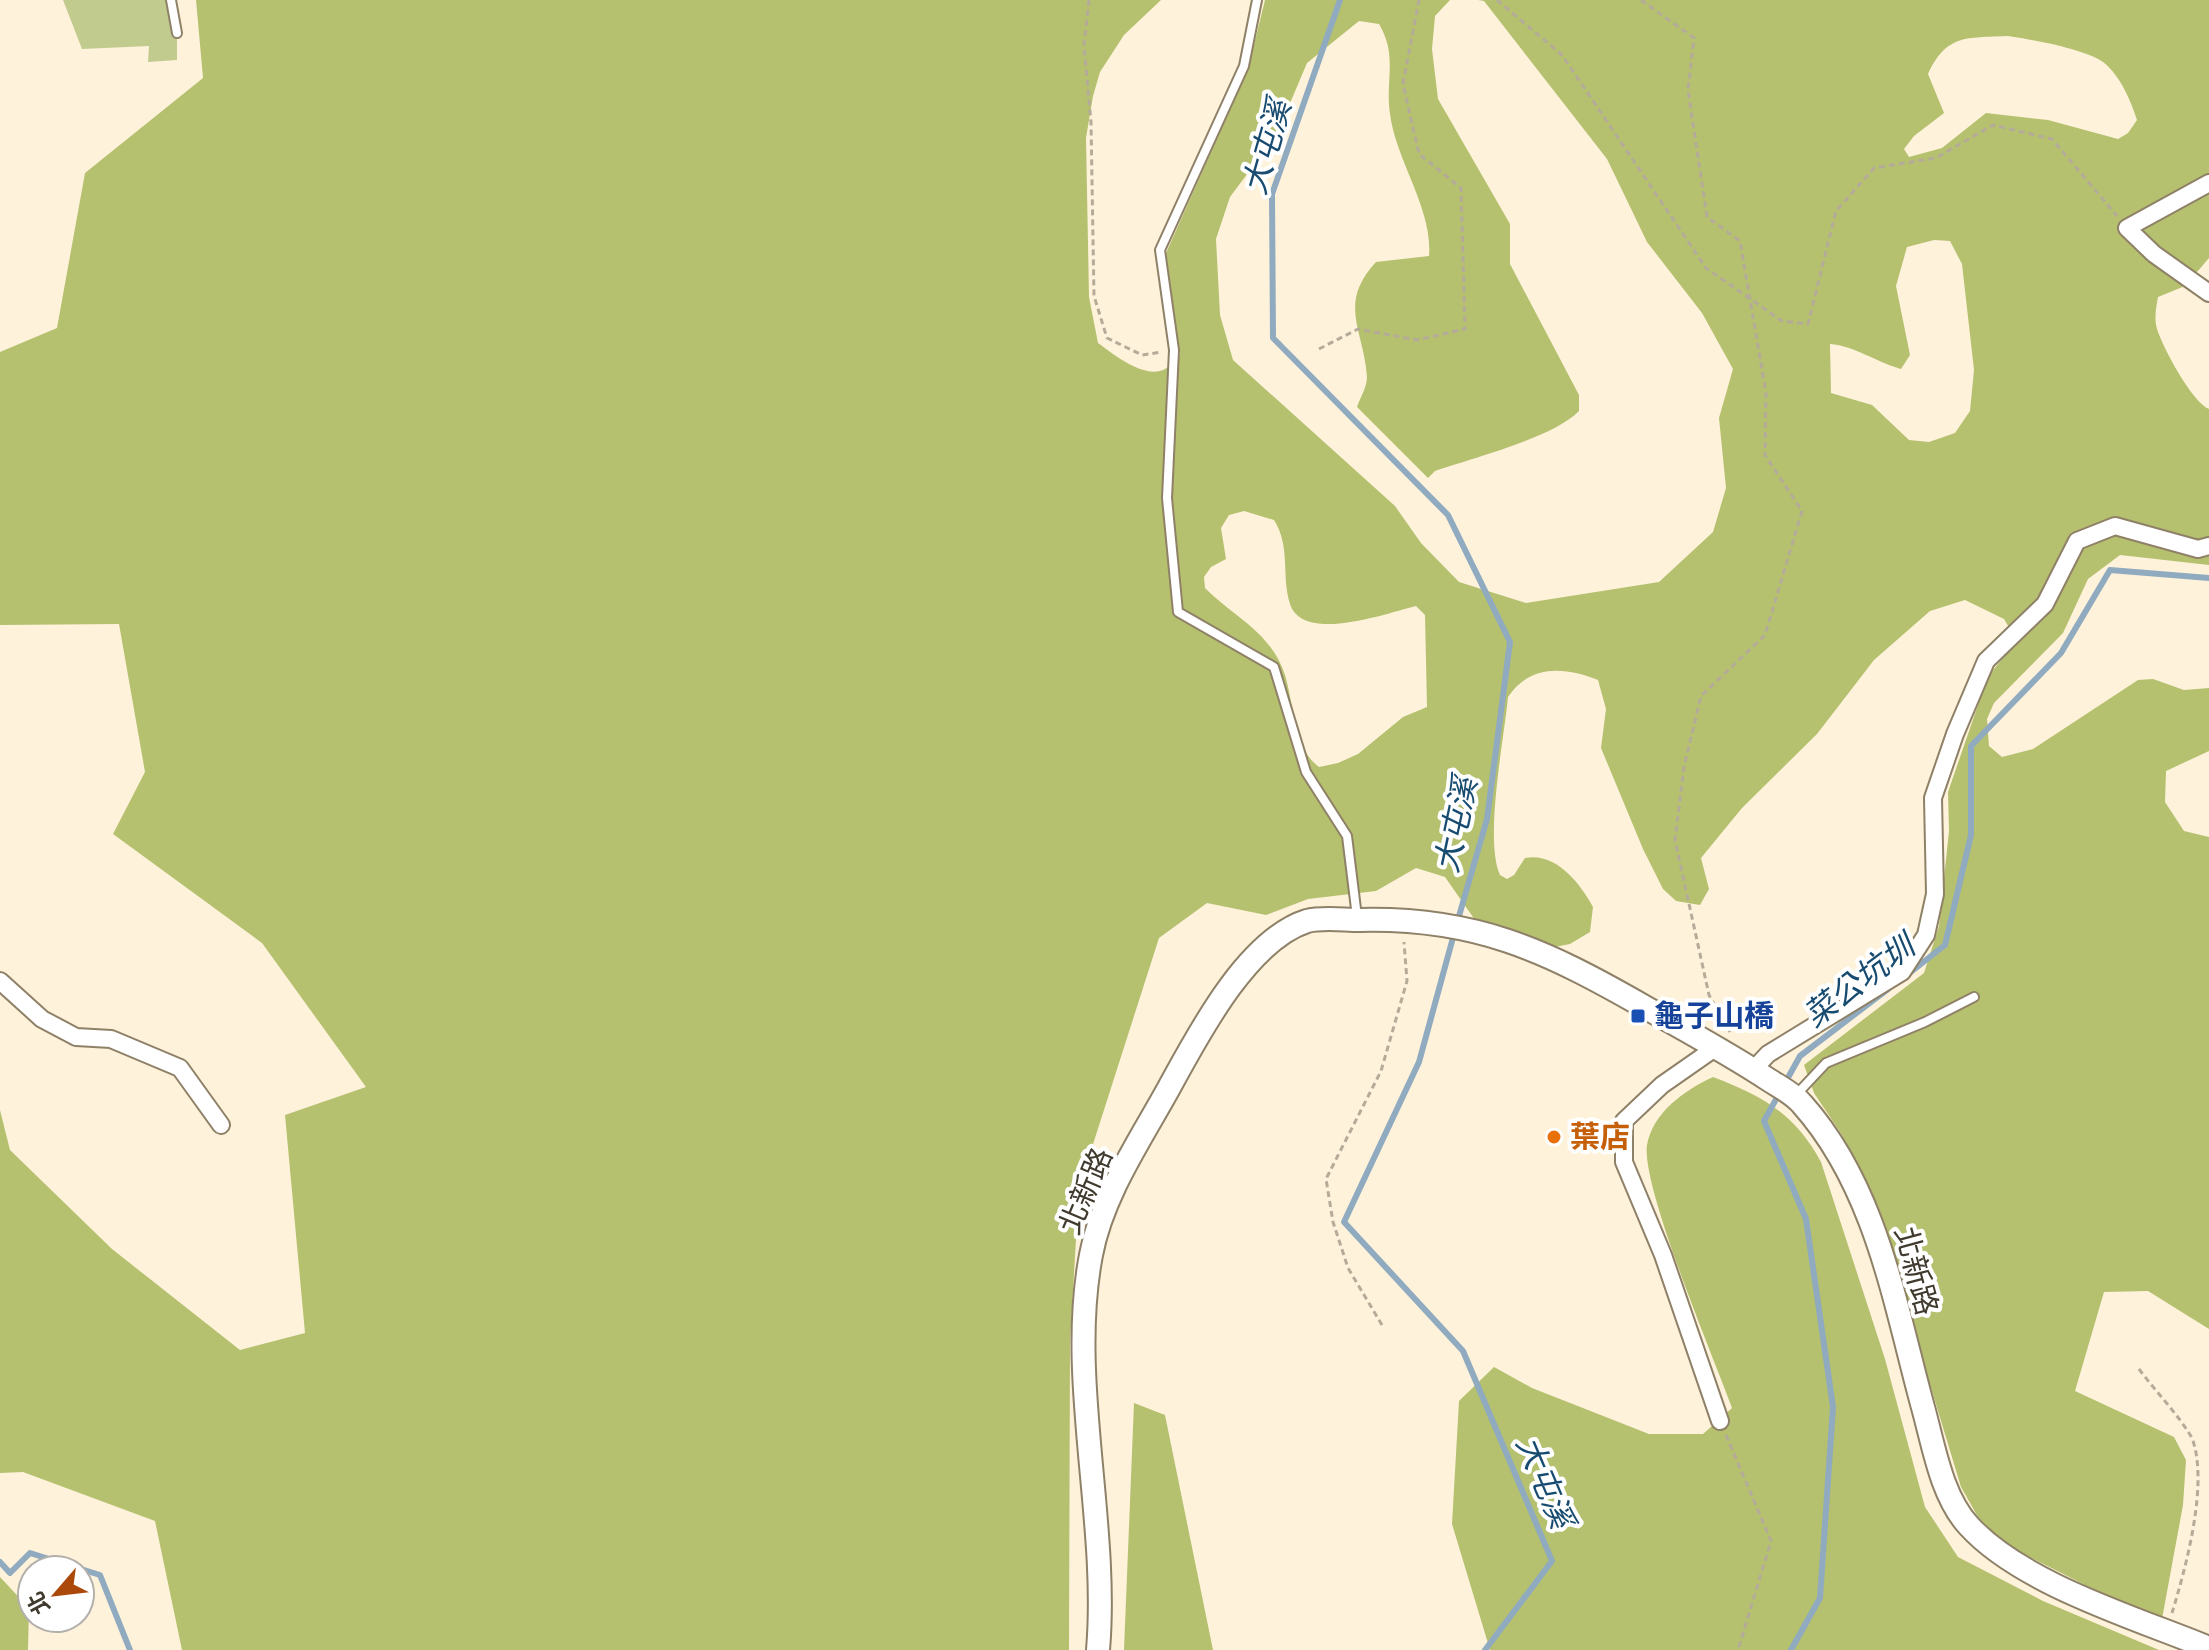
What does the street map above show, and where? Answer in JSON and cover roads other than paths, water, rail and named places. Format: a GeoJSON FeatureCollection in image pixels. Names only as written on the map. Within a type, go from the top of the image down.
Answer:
{"type":"FeatureCollection","features":[{"type":"Feature","properties":{"kind":"main road","name":"北新路"},"geometry":{"type":"LineString","coordinates":[[1098,1650],[1101,1611],[1096,1497],[1085,1386],[1086,1312],[1091,1254],[1110,1196],[1216,1003],[1270,944],[1308,921],[1412,919],[1510,938],[1627,997],[1794,1097],[1834,1148],[1870,1216],[1936,1454],[1954,1504],[1968,1525],[1996,1550],[2045,1580],[2209,1648]]}},
{"type":"Feature","properties":{"kind":"street"},"geometry":{"type":"LineString","coordinates":[[2209,183],[2127,228],[2154,254],[2209,293]]}},
{"type":"Feature","properties":{"kind":"street"},"geometry":{"type":"LineString","coordinates":[[1753,1070],[1768,1054],[1902,972],[1926,935],[1935,894],[1933,798],[1955,734],[1986,661],[2045,604],[2077,541],[2115,526],[2198,549],[2209,546]]}},
{"type":"Feature","properties":{"kind":"street"},"geometry":{"type":"LineString","coordinates":[[0,981],[42,1019],[76,1037],[111,1039],[180,1068],[221,1125]]}},
{"type":"Feature","properties":{"kind":"street"},"geometry":{"type":"LineString","coordinates":[[1715,1048],[1662,1085],[1624,1121],[1624,1162],[1663,1255],[1720,1421]]}},
{"type":"Feature","properties":{"kind":"lane"},"geometry":{"type":"LineString","coordinates":[[171,0],[177,33]]}},
{"type":"Feature","properties":{"kind":"lane"},"geometry":{"type":"LineString","coordinates":[[1257,0],[1244,66],[1160,250],[1174,350],[1167,498],[1178,612],[1274,667],[1306,772],[1347,836],[1358,920]]}},
{"type":"Feature","properties":{"kind":"lane"},"geometry":{"type":"LineString","coordinates":[[1794,1097],[1826,1063],[1925,1022],[1974,997]]}},
{"type":"Feature","properties":{"kind":"waterway","name":"大屯溪"},"geometry":{"type":"LineString","coordinates":[[1340,0],[1272,194],[1273,338],[1448,515],[1510,642],[1487,819],[1457,923]]}},
{"type":"Feature","properties":{"kind":"waterway","name":"菜公坑圳"},"geometry":{"type":"LineString","coordinates":[[1907,975],[1945,945],[1971,835],[1971,746],[2061,653],[2110,570],[2209,578]]}},
{"type":"Feature","properties":{"kind":"waterway","name":"大屯溪"},"geometry":{"type":"LineString","coordinates":[[1454,934],[1419,1062],[1344,1222],[1463,1351],[1552,1561],[1485,1650]]}},
{"type":"Feature","properties":{"kind":"waterway","name":"菜公坑圳"},"geometry":{"type":"LineString","coordinates":[[1791,1650],[1820,1598],[1833,1407],[1806,1219],[1764,1121],[1800,1056],[1888,989]]}},
{"type":"Feature","properties":{"kind":"waterway"},"geometry":{"type":"LineString","coordinates":[[0,1562],[10,1573],[30,1553],[100,1575],[130,1650]]}},
{"type":"Feature","properties":{"kind":"place","name":"龜子山橋"},"geometry":{"type":"Point","coordinates":[1638,1016]}},
{"type":"Feature","properties":{"kind":"place","name":"葉店"},"geometry":{"type":"Point","coordinates":[1554,1137]}}]}
